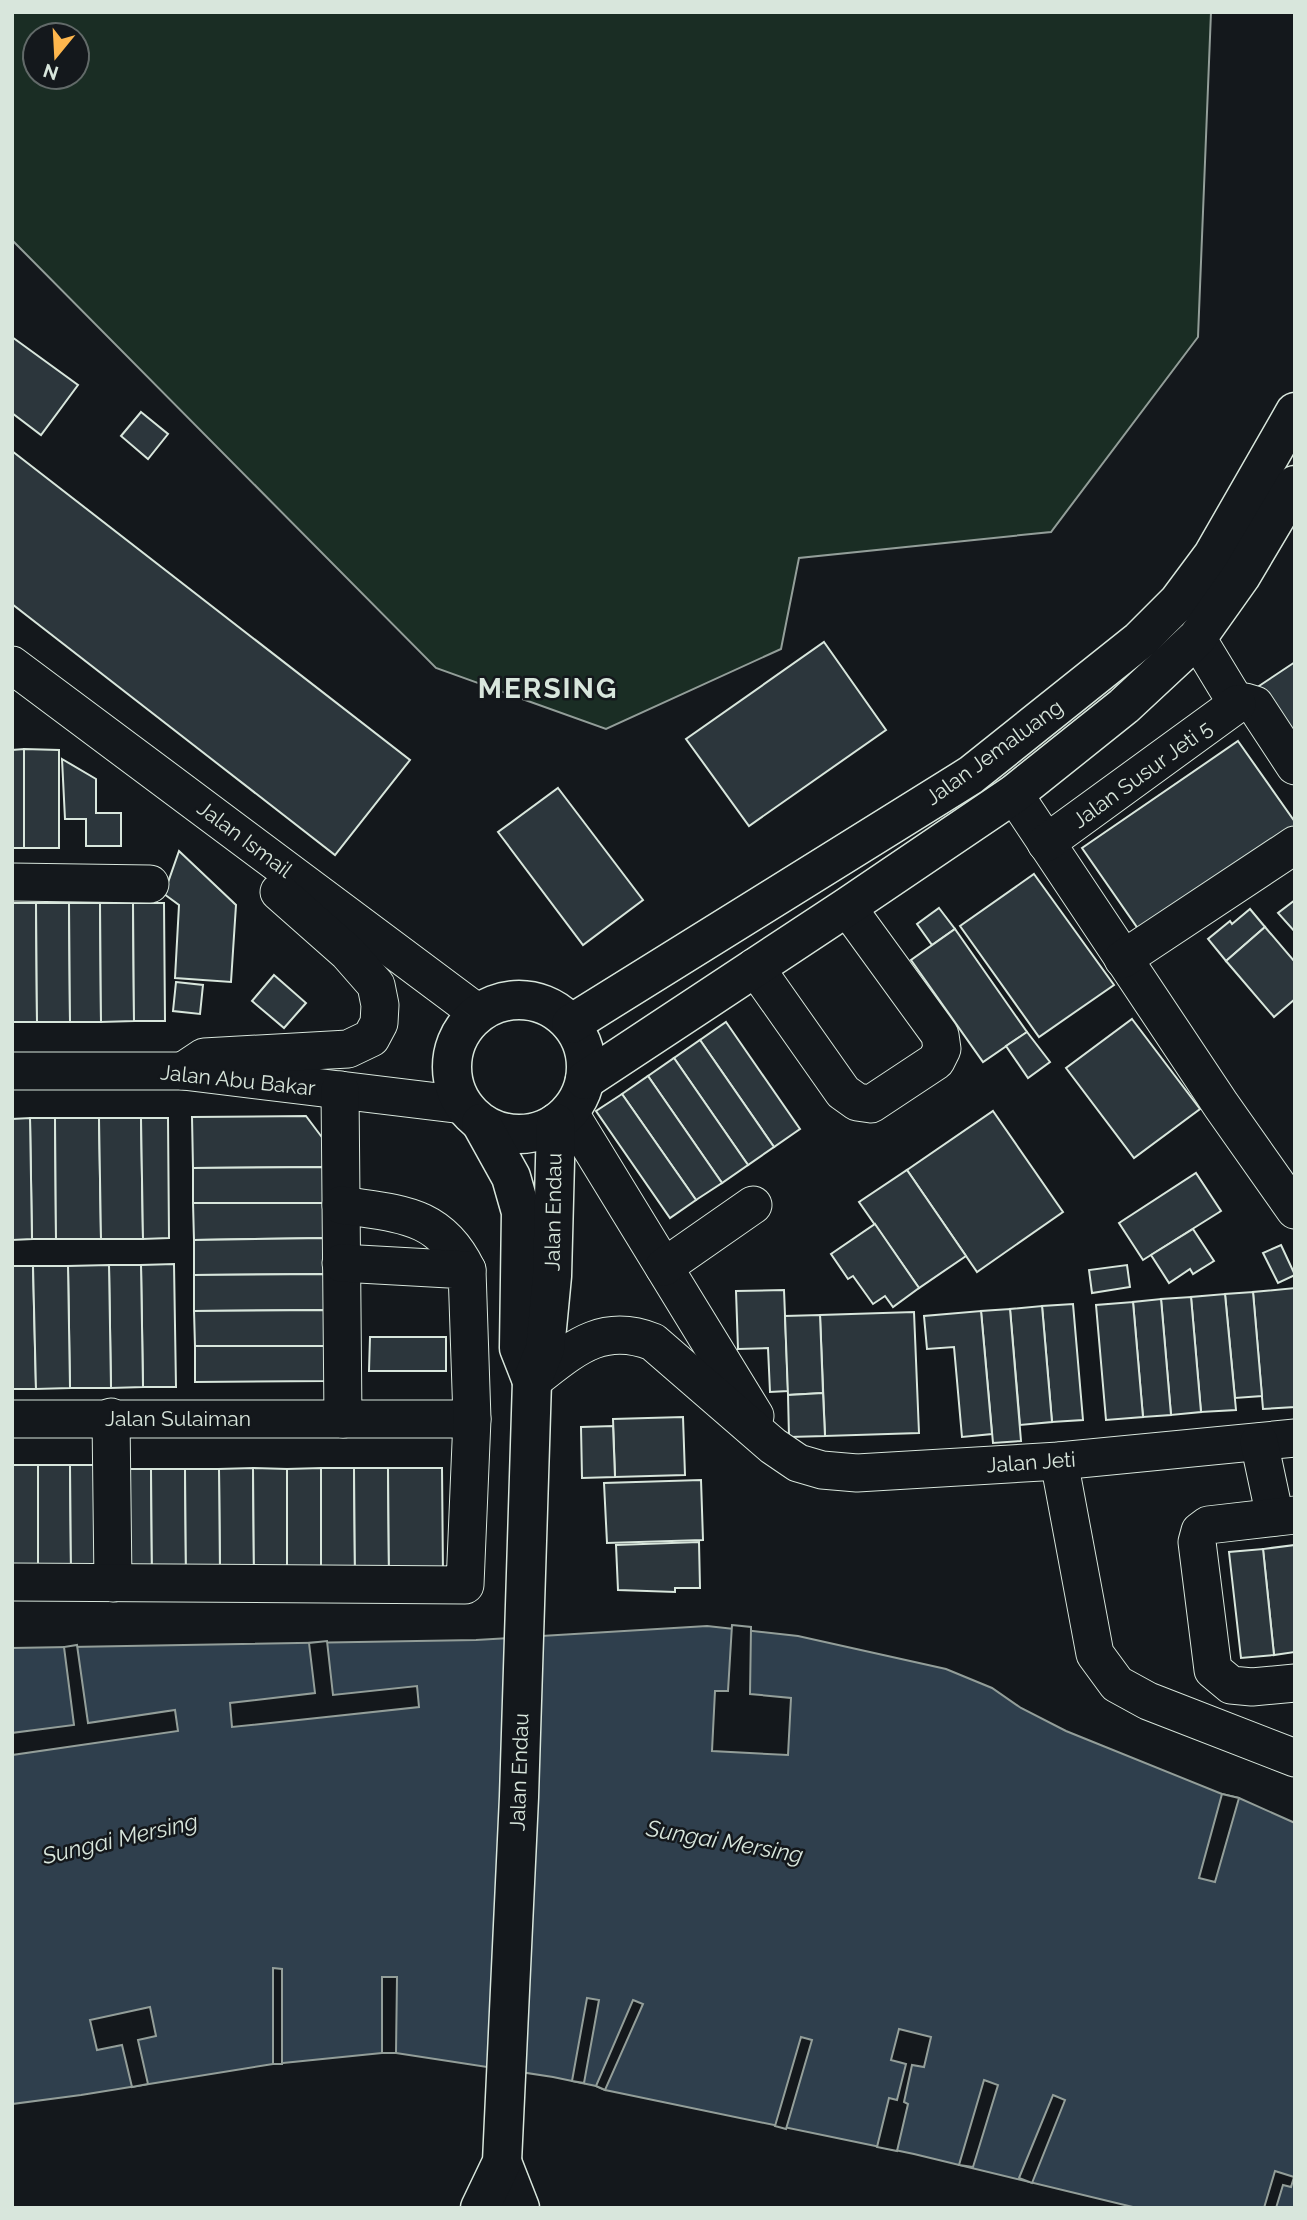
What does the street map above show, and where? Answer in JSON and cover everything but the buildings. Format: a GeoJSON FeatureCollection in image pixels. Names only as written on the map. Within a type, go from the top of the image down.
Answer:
{"type":"FeatureCollection","features":[{"type":"Feature","properties":{"kind":"highway","name":"Jalan Jemaluang"},"geometry":{"type":"LineString","coordinates":[[571,1024],[971,775],[1140,640],[1178,602],[1213,555],[1295,412]]}},
{"type":"Feature","properties":{"kind":"highway","name":"Jalan Jemaluang"},"geometry":{"type":"LineString","coordinates":[[570,1105],[755,967],[1014,794],[1124,706],[1197,638],[1241,576],[1295,485]]}},
{"type":"Feature","properties":{"kind":"highway"},"geometry":{"type":"LineString","coordinates":[[505,1001],[534,1001],[560,1014],[571,1024],[582,1042],[586,1062],[570,1105],[531,1133],[505,1133],[472,1114],[453,1083],[451,1063],[455,1044],[464,1027],[478,1013],[505,1001]]}},
{"type":"Feature","properties":{"kind":"highway","name":"Jalan Endau"},"geometry":{"type":"LineString","coordinates":[[480,2208],[502,2162],[519,1797],[532,1381],[545,1349],[570,1105]]}},
{"type":"Feature","properties":{"kind":"highway","name":"Jalan Endau"},"geometry":{"type":"LineString","coordinates":[[472,1114],[511,1177],[521,1212],[519,1348],[532,1381]]}},
{"type":"Feature","properties":{"kind":"highway","name":"Jalan Endau"},"geometry":{"type":"LineString","coordinates":[[502,2162],[520,2207]]}},
{"type":"Feature","properties":{"kind":"street"},"geometry":{"type":"LineString","coordinates":[[1197,638],[1237,704],[1245,702],[1255,705],[1295,766]]}},
{"type":"Feature","properties":{"kind":"street","name":"Jalan Ismail"},"geometry":{"type":"LineString","coordinates":[[12,665],[478,1013]]}},
{"type":"Feature","properties":{"kind":"street","name":"Jalan Susur Jeti 5"},"geometry":{"type":"LineString","coordinates":[[1046,843],[1237,704]]}},
{"type":"Feature","properties":{"kind":"street"},"geometry":{"type":"LineString","coordinates":[[179,790],[192,814],[348,953],[376,985],[380,1005],[379,1023],[371,1038],[348,1049],[204,1056],[183,1072]]}},
{"type":"Feature","properties":{"kind":"street"},"geometry":{"type":"LineString","coordinates":[[1014,794],[1221,1105],[1295,1210]]}},
{"type":"Feature","properties":{"kind":"street"},"geometry":{"type":"LineString","coordinates":[[1124,959],[1295,845]]}},
{"type":"Feature","properties":{"kind":"street"},"geometry":{"type":"LineString","coordinates":[[12,883],[150,884]]}},
{"type":"Feature","properties":{"kind":"street"},"geometry":{"type":"LineString","coordinates":[[755,967],[844,1092],[857,1102],[871,1104],[882,1097],[936,1061],[942,1049],[940,1035],[847,907]]}},
{"type":"Feature","properties":{"kind":"street","name":"Jalan Abu Bakar"},"geometry":{"type":"LineString","coordinates":[[12,1071],[183,1072],[340,1090],[472,1114]]}},
{"type":"Feature","properties":{"kind":"street"},"geometry":{"type":"LineString","coordinates":[[340,1090],[343,1419]]}},
{"type":"Feature","properties":{"kind":"street"},"geometry":{"type":"LineString","coordinates":[[570,1105],[773,1446]]}},
{"type":"Feature","properties":{"kind":"street"},"geometry":{"type":"LineString","coordinates":[[12,1583],[466,1585],[472,1419],[467,1270],[450,1241],[432,1227],[412,1217],[341,1205]]}},
{"type":"Feature","properties":{"kind":"street"},"geometry":{"type":"LineString","coordinates":[[664,1266],[753,1205]]}},
{"type":"Feature","properties":{"kind":"street"},"geometry":{"type":"LineString","coordinates":[[341,1264],[467,1270]]}},
{"type":"Feature","properties":{"kind":"street","name":"Jalan Jeti"},"geometry":{"type":"LineString","coordinates":[[532,1381],[578,1346],[601,1336],[638,1336],[653,1342],[773,1446],[797,1463],[822,1470],[857,1473],[1059,1461],[1295,1438]]}},
{"type":"Feature","properties":{"kind":"street"},"geometry":{"type":"LineString","coordinates":[[111,1417],[113,1583]]}},
{"type":"Feature","properties":{"kind":"street","name":"Jalan Sulaiman"},"geometry":{"type":"LineString","coordinates":[[12,1419],[472,1419]]}},
{"type":"Feature","properties":{"kind":"street"},"geometry":{"type":"LineString","coordinates":[[1259,1442],[1285,1516],[1208,1525],[1200,1531],[1197,1542],[1213,1670],[1231,1685],[1252,1687],[1295,1683]]}},
{"type":"Feature","properties":{"kind":"street"},"geometry":{"type":"LineString","coordinates":[[1059,1461],[1094,1654],[1116,1684],[1148,1701],[1295,1758]]}},
{"type":"Feature","properties":{"kind":"street"},"geometry":{"type":"LineString","coordinates":[[1258,1744],[1295,1740]]}},
{"type":"Feature","properties":{"kind":"green space"},"geometry":{"type":"Polygon","coordinates":[[[12,12],[1211,12],[1198,337],[1051,532],[799,558],[781,649],[606,729],[436,668],[12,240],[12,12]]]}},
{"type":"Feature","properties":{"kind":"water","name":"Sungai Mersing"},"geometry":{"type":"Polygon","coordinates":[[[707,1626],[798,1636],[946,1669],[992,1688],[1021,1708],[1066,1731],[1222,1794],[1239,1798],[1295,1823],[1295,2208],[1137,2208],[914,2154],[553,2077],[396,2053],[273,2064],[12,2104],[12,1648],[476,1640],[707,1626]]]}},
{"type":"Feature","properties":{"kind":"pier"},"geometry":{"type":"Polygon","coordinates":[[[732,1625],[751,1627],[750,1694],[791,1698],[788,1755],[712,1751],[715,1691],[728,1691],[732,1625]]]}},
{"type":"Feature","properties":{"kind":"pier"},"geometry":{"type":"Polygon","coordinates":[[[327,1641],[333,1695],[417,1686],[419,1707],[232,1727],[230,1703],[315,1693],[309,1643],[327,1641]]]}},
{"type":"Feature","properties":{"kind":"pier"},"geometry":{"type":"Polygon","coordinates":[[[77,1645],[88,1723],[175,1710],[178,1731],[12,1755],[12,1733],[74,1725],[64,1647],[77,1645]]]}},
{"type":"Feature","properties":{"kind":"pier"},"geometry":{"type":"Polygon","coordinates":[[[1222,1794],[1239,1798],[1215,1882],[1199,1878],[1222,1794]]]}},
{"type":"Feature","properties":{"kind":"pier"},"geometry":{"type":"Polygon","coordinates":[[[273,1968],[282,1969],[282,2064],[273,2064],[273,1968]]]}},
{"type":"Feature","properties":{"kind":"pier"},"geometry":{"type":"Polygon","coordinates":[[[382,1977],[397,1977],[396,2053],[382,2053],[382,1977]]]}},
{"type":"Feature","properties":{"kind":"pier"},"geometry":{"type":"Polygon","coordinates":[[[587,1998],[599,2000],[584,2083],[572,2081],[587,1998]]]}},
{"type":"Feature","properties":{"kind":"pier"},"geometry":{"type":"Polygon","coordinates":[[[633,2000],[643,2004],[605,2090],[596,2086],[633,2000]]]}},
{"type":"Feature","properties":{"kind":"pier"},"geometry":{"type":"Polygon","coordinates":[[[150,2007],[156,2036],[138,2040],[148,2084],[132,2087],[122,2045],[97,2050],[90,2020],[150,2007]]]}},
{"type":"Feature","properties":{"kind":"pier"},"geometry":{"type":"Polygon","coordinates":[[[899,2029],[931,2037],[924,2067],[912,2065],[904,2102],[908,2104],[897,2151],[877,2147],[889,2098],[897,2100],[906,2064],[891,2060],[899,2029]]]}},
{"type":"Feature","properties":{"kind":"pier"},"geometry":{"type":"Polygon","coordinates":[[[801,2037],[812,2040],[786,2129],[775,2126],[801,2037]]]}},
{"type":"Feature","properties":{"kind":"pier"},"geometry":{"type":"Polygon","coordinates":[[[984,2080],[998,2085],[973,2167],[959,2165],[984,2080]]]}},
{"type":"Feature","properties":{"kind":"pier"},"geometry":{"type":"Polygon","coordinates":[[[1053,2095],[1065,2100],[1032,2183],[1019,2178],[1053,2095]]]}},
{"type":"Feature","properties":{"kind":"pier"},"geometry":{"type":"Polygon","coordinates":[[[1275,2171],[1294,2177],[1291,2187],[1283,2185],[1276,2208],[1264,2208],[1275,2171]]]}},
{"type":"Feature","properties":{"kind":"district","name":"MERSING"},"geometry":{"type":"Point","coordinates":[548,688]}}]}
